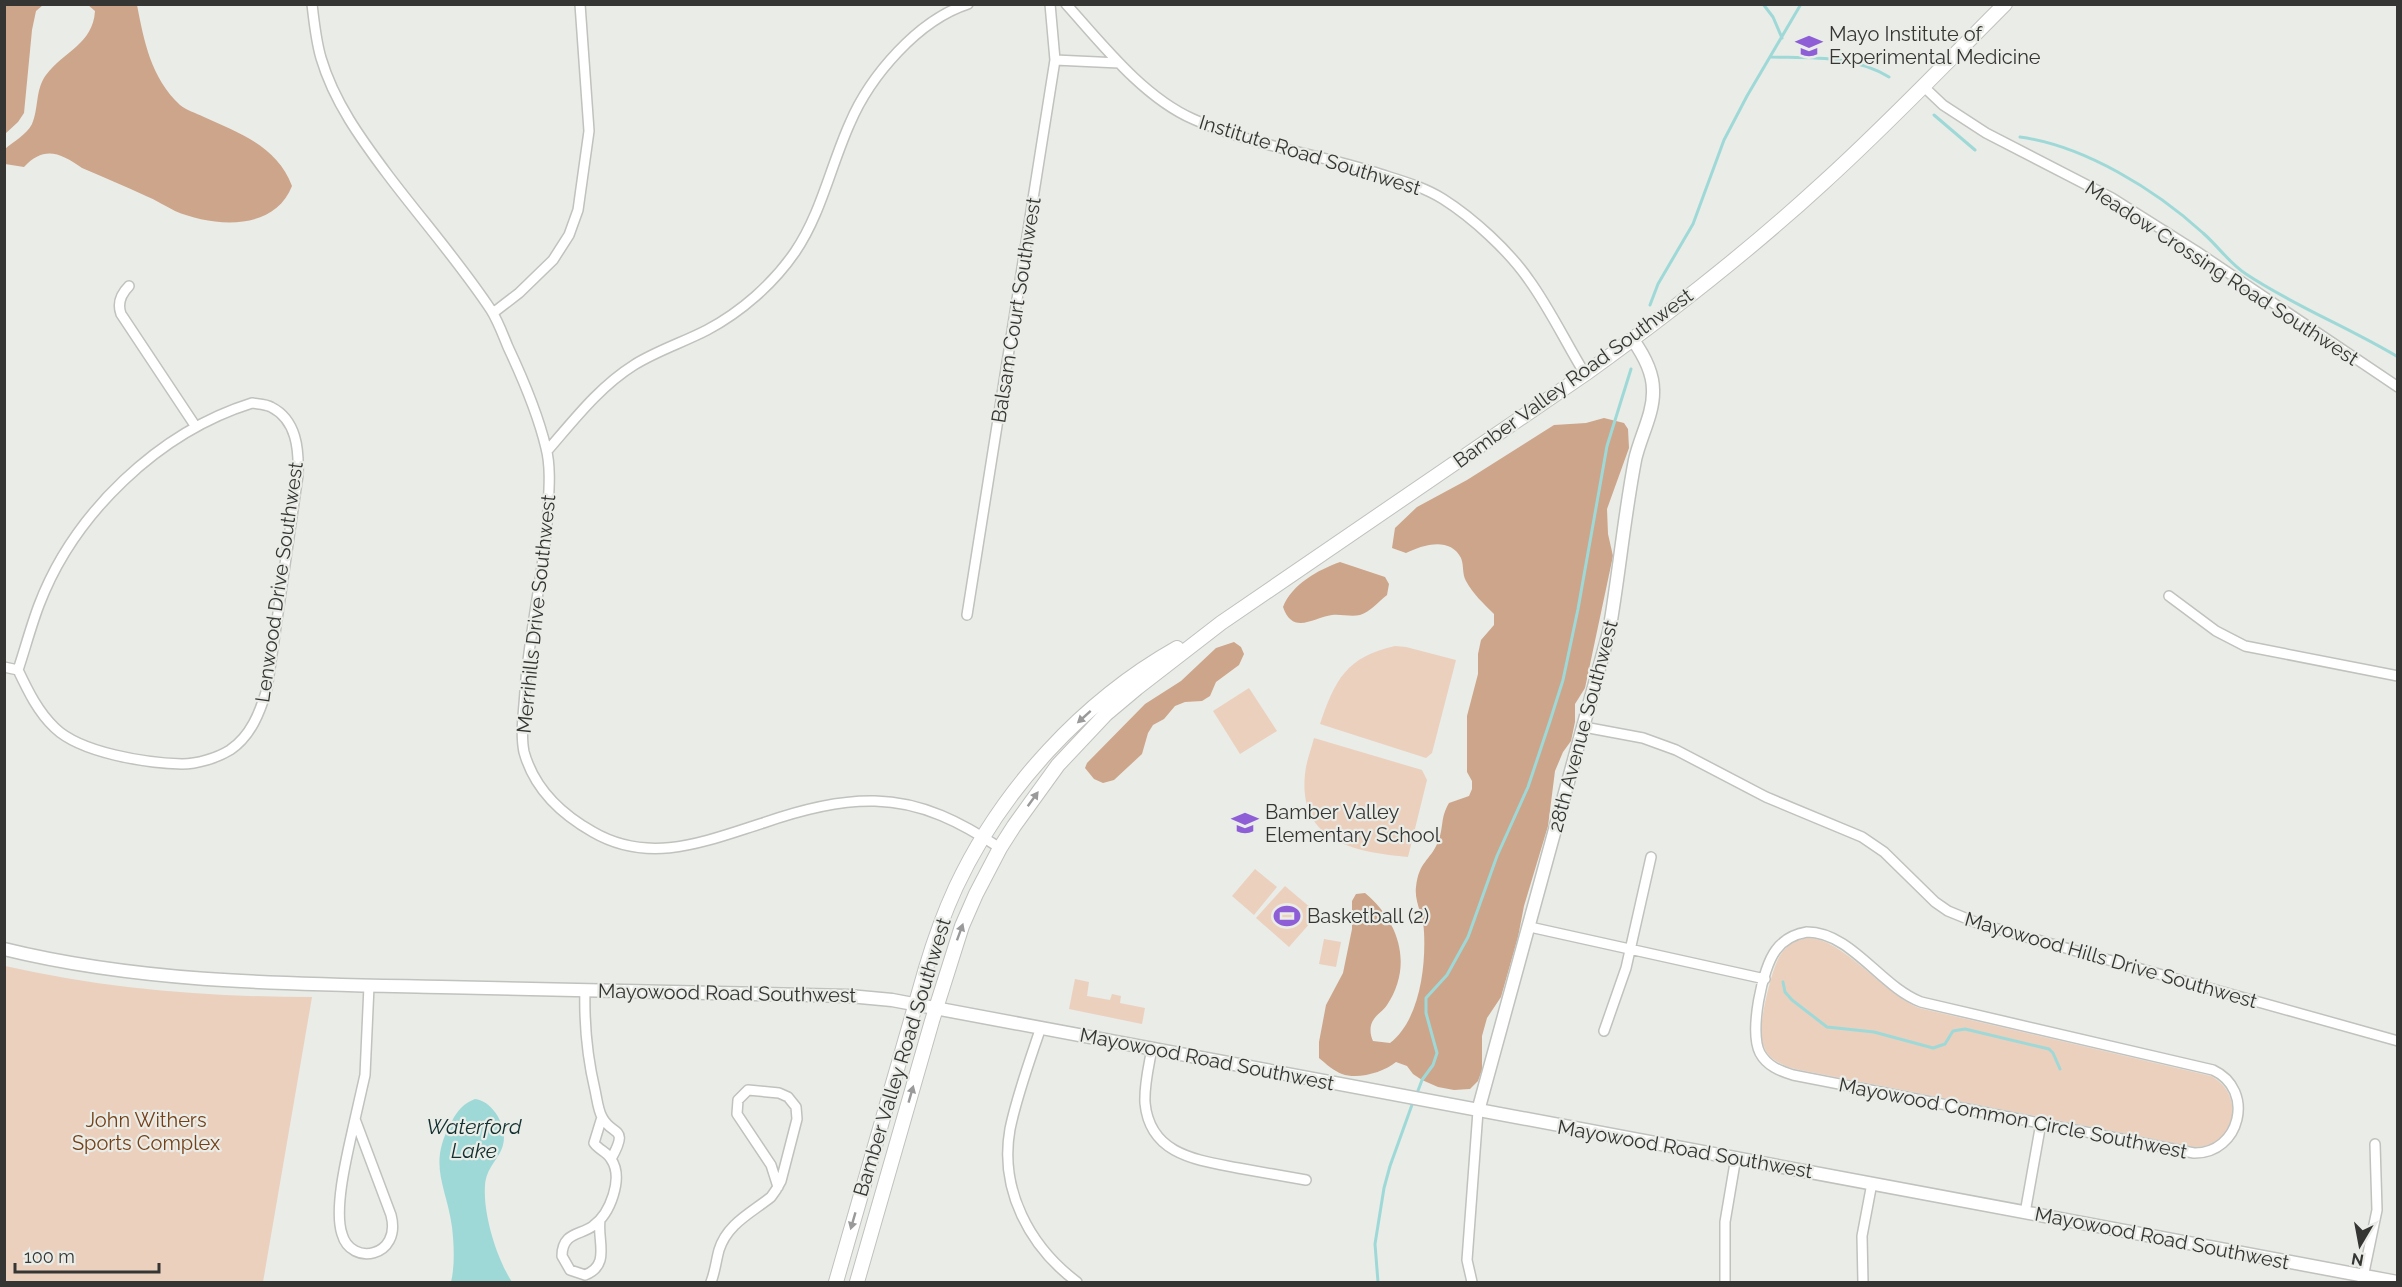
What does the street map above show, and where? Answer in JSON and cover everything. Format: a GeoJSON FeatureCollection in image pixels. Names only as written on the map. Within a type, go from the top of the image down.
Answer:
{"type":"FeatureCollection","features":[{"type":"Feature","properties":{"kind":"main road","name":"Bamber Valley Road Southwest"},"geometry":{"type":"LineString","coordinates":[[857,1282],[936,1007],[962,926],[1000,848],[1058,765],[1106,714],[1221,623],[1633,340],[1770,230],[1837,170],[2005,4]]}},
{"type":"Feature","properties":{"kind":"main road","name":"Bamber Valley Road Southwest"},"geometry":{"type":"LineString","coordinates":[[836,1282],[915,1004],[941,922],[956,887],[983,837],[1027,776],[1072,727],[1128,679],[1156,660],[1221,623]]}},
{"type":"Feature","properties":{"kind":"street","name":"Merrihills Drive Southwest"},"geometry":{"type":"LineString","coordinates":[[312,4],[321,58],[336,96],[361,138],[493,313],[520,373],[547,451],[549,487],[547,538],[527,663],[523,731],[523,748],[540,788],[555,804],[594,833],[624,844],[657,849],[694,845],[767,821],[836,804],[876,801],[897,802],[943,815],[960,822],[1000,848]]}},
{"type":"Feature","properties":{"kind":"street"},"geometry":{"type":"LineString","coordinates":[[493,313],[519,293],[553,260],[569,235],[578,210],[590,131],[580,4]]}},
{"type":"Feature","properties":{"kind":"street"},"geometry":{"type":"LineString","coordinates":[[547,451],[584,408],[615,378],[636,363],[709,329],[741,308],[769,284],[795,252],[805,234],[850,123],[864,95],[902,46],[931,24],[968,4]]}},
{"type":"Feature","properties":{"kind":"street","name":"Balsam Court Southwest"},"geometry":{"type":"LineString","coordinates":[[967,615],[1055,60],[1050,4]]}},
{"type":"Feature","properties":{"kind":"street","name":"Institute Road Southwest"},"geometry":{"type":"LineString","coordinates":[[1066,4],[1119,63],[1160,99],[1191,118],[1229,134],[1377,172],[1415,185],[1443,199],[1499,246],[1529,279],[1585,374]]}},
{"type":"Feature","properties":{"kind":"street"},"geometry":{"type":"LineString","coordinates":[[1055,60],[1119,63]]}},
{"type":"Feature","properties":{"kind":"street","name":"Meadow Crossing Road Southwest"},"geometry":{"type":"LineString","coordinates":[[1923,86],[1943,105],[1986,134],[2130,209],[2397,387]]}},
{"type":"Feature","properties":{"kind":"street"},"geometry":{"type":"LineString","coordinates":[[129,286],[123,292],[118,306],[121,314],[196,427]]}},
{"type":"Feature","properties":{"kind":"street","name":"28th Avenue Southwest"},"geometry":{"type":"LineString","coordinates":[[1478,1111],[1609,632],[1628,499],[1653,390],[1645,356],[1633,340]]}},
{"type":"Feature","properties":{"kind":"street","name":"Lenwood Drive Southwest"},"geometry":{"type":"LineString","coordinates":[[252,403],[271,407],[284,418],[296,436],[299,451],[298,475],[267,689],[260,713],[248,733],[230,750],[210,759],[183,764],[139,759],[80,744],[56,729],[30,695],[18,670],[40,603],[76,537],[115,489],[144,463],[196,427],[228,410],[252,403]]}},
{"type":"Feature","properties":{"kind":"street"},"geometry":{"type":"LineString","coordinates":[[2169,597],[2216,631],[2244,646],[2397,676]]}},
{"type":"Feature","properties":{"kind":"street"},"geometry":{"type":"LineString","coordinates":[[4,667],[18,670]]}},
{"type":"Feature","properties":{"kind":"street","name":"Mayowood Hills Drive Southwest"},"geometry":{"type":"LineString","coordinates":[[1584,727],[1643,738],[1666,746],[1766,797],[1862,837],[1884,852],[1935,902],[1948,911],[1980,924],[2397,1041]]}},
{"type":"Feature","properties":{"kind":"street"},"geometry":{"type":"LineString","coordinates":[[1604,1031],[1631,949],[1651,857]]}},
{"type":"Feature","properties":{"kind":"street"},"geometry":{"type":"LineString","coordinates":[[1530,927],[1765,979]]}},
{"type":"Feature","properties":{"kind":"street","name":"Mayowood Common Circle Southwest"},"geometry":{"type":"LineString","coordinates":[[1817,932],[1834,937],[1896,988],[1913,999],[1934,1006],[2206,1068],[2225,1078],[2235,1092],[2238,1101],[2238,1119],[2232,1134],[2219,1146],[2203,1153],[2182,1151],[2041,1123],[1778,1070],[1766,1061],[1755,1040],[1755,1025],[1773,954],[1785,941],[1799,933],[1817,932]]}},
{"type":"Feature","properties":{"kind":"street","name":"Mayowood Road Southwest"},"geometry":{"type":"LineString","coordinates":[[4,949],[89,966],[232,980],[369,986],[849,996],[915,1004],[1478,1111],[1736,1157],[2363,1279],[2397,1282]]}},
{"type":"Feature","properties":{"kind":"street"},"geometry":{"type":"LineString","coordinates":[[355,1119],[391,1215],[394,1229],[387,1244],[370,1254],[352,1249],[344,1241],[340,1229],[341,1194],[355,1119],[366,1075],[369,986]]}},
{"type":"Feature","properties":{"kind":"street"},"geometry":{"type":"LineString","coordinates":[[585,990],[586,1047],[602,1117],[594,1143],[611,1159]]}},
{"type":"Feature","properties":{"kind":"street"},"geometry":{"type":"LineString","coordinates":[[1041,1027],[1010,1131],[1009,1168],[1016,1202],[1034,1240],[1054,1263],[1077,1282]]}},
{"type":"Feature","properties":{"kind":"street"},"geometry":{"type":"LineString","coordinates":[[1152,1048],[1145,1104],[1154,1129],[1170,1148],[1192,1159],[1306,1180]]}},
{"type":"Feature","properties":{"kind":"street"},"geometry":{"type":"LineString","coordinates":[[711,1282],[719,1250],[726,1235],[740,1220],[771,1197],[778,1187],[788,1161],[797,1119],[796,1107],[784,1095],[757,1089],[748,1090],[738,1100],[737,1114],[771,1165],[778,1187]]}},
{"type":"Feature","properties":{"kind":"street"},"geometry":{"type":"LineString","coordinates":[[1472,1282],[1467,1260],[1475,1124],[1478,1111]]}},
{"type":"Feature","properties":{"kind":"street"},"geometry":{"type":"LineString","coordinates":[[600,1220],[599,1234],[603,1252],[600,1262],[594,1270],[585,1275],[570,1270],[562,1256],[564,1245],[572,1236],[592,1227],[600,1220],[615,1185],[611,1159],[619,1143],[619,1135],[602,1117]]}},
{"type":"Feature","properties":{"kind":"street"},"geometry":{"type":"LineString","coordinates":[[2025,1213],[2041,1123]]}},
{"type":"Feature","properties":{"kind":"street"},"geometry":{"type":"LineString","coordinates":[[2363,1279],[2377,1210],[2375,1144]]}},
{"type":"Feature","properties":{"kind":"street"},"geometry":{"type":"LineString","coordinates":[[1725,1282],[1725,1222],[1736,1157]]}},
{"type":"Feature","properties":{"kind":"street"},"geometry":{"type":"LineString","coordinates":[[1863,1282],[1863,1236],[1872,1183]]}},
{"type":"Feature","properties":{"kind":"green space"},"geometry":{"type":"Polygon","coordinates":[[[1395,646],[1456,660],[1432,753],[1426,758],[1320,724],[1331,695],[1345,673],[1365,657],[1395,646]]]}},
{"type":"Feature","properties":{"kind":"green space"},"geometry":{"type":"Polygon","coordinates":[[[1249,688],[1277,731],[1240,754],[1213,711],[1249,688]]]}},
{"type":"Feature","properties":{"kind":"green space"},"geometry":{"type":"Polygon","coordinates":[[[1314,738],[1422,770],[1427,780],[1408,857],[1350,846],[1334,839],[1321,829],[1311,815],[1305,797],[1307,760],[1314,738]]]}},
{"type":"Feature","properties":{"kind":"green space"},"geometry":{"type":"Polygon","coordinates":[[[1255,869],[1277,887],[1254,915],[1232,896],[1255,869]]]}},
{"type":"Feature","properties":{"kind":"green space","name":"Basketball (2)"},"geometry":{"type":"Polygon","coordinates":[[[1285,886],[1318,914],[1289,947],[1256,918],[1285,886]]]}},
{"type":"Feature","properties":{"kind":"green space"},"geometry":{"type":"Polygon","coordinates":[[[1808,938],[1821,940],[1835,947],[1891,991],[1919,1008],[2211,1076],[2229,1095],[2232,1107],[2227,1130],[2219,1139],[2208,1145],[2194,1147],[1784,1065],[1767,1053],[1763,1044],[1761,1028],[1765,1006],[1770,981],[1781,954],[1793,943],[1808,938]]]}},
{"type":"Feature","properties":{"kind":"green space"},"geometry":{"type":"Polygon","coordinates":[[[1324,939],[1341,942],[1336,967],[1319,964],[1324,939]]]}},
{"type":"Feature","properties":{"kind":"green space","name":"John Withers Sports Complex"},"geometry":{"type":"Polygon","coordinates":[[[5,966],[81,981],[158,990],[312,997],[263,1282],[5,1282],[5,966]]]}},
{"type":"Feature","properties":{"kind":"green space"},"geometry":{"type":"Polygon","coordinates":[[[1075,979],[1089,982],[1087,996],[1110,1000],[1112,994],[1121,996],[1120,1003],[1145,1008],[1142,1024],[1069,1009],[1075,979]]]}},
{"type":"Feature","properties":{"kind":"shaded area"},"geometry":{"type":"Polygon","coordinates":[[[5,4],[43,5],[36,11],[32,30],[24,113],[5,134],[5,4]]]}},
{"type":"Feature","properties":{"kind":"shaded area"},"geometry":{"type":"Polygon","coordinates":[[[88,5],[137,5],[150,58],[155,71],[170,94],[185,108],[243,135],[267,151],[285,172],[292,186],[283,201],[271,212],[241,222],[207,220],[175,211],[82,168],[60,155],[39,156],[24,167],[5,164],[5,149],[32,124],[40,87],[46,75],[89,32],[95,11],[88,5]]]}},
{"type":"Feature","properties":{"kind":"shaded area"},"geometry":{"type":"Polygon","coordinates":[[[1604,418],[1624,423],[1628,429],[1629,448],[1607,509],[1608,534],[1613,556],[1585,688],[1575,704],[1575,722],[1571,741],[1563,752],[1555,771],[1548,826],[1524,906],[1518,937],[1501,997],[1487,1018],[1482,1036],[1482,1070],[1478,1081],[1470,1089],[1454,1090],[1438,1087],[1413,1074],[1407,1066],[1396,1062],[1370,1074],[1348,1076],[1342,1074],[1319,1058],[1319,1042],[1326,1005],[1343,973],[1352,929],[1352,901],[1356,894],[1365,893],[1387,917],[1399,945],[1401,960],[1395,990],[1387,1005],[1371,1024],[1373,1041],[1390,1043],[1400,1033],[1414,1008],[1424,961],[1424,926],[1416,893],[1417,878],[1438,842],[1444,813],[1449,803],[1469,796],[1472,789],[1472,781],[1467,772],[1467,716],[1478,674],[1481,640],[1494,625],[1494,614],[1469,586],[1461,558],[1456,551],[1450,547],[1435,544],[1406,553],[1392,548],[1395,528],[1417,507],[1467,480],[1554,425],[1586,423],[1604,418]]]}},
{"type":"Feature","properties":{"kind":"shaded area"},"geometry":{"type":"Polygon","coordinates":[[[1340,562],[1385,577],[1389,584],[1387,595],[1364,614],[1325,616],[1304,623],[1292,621],[1283,607],[1293,591],[1323,569],[1340,562]]]}},
{"type":"Feature","properties":{"kind":"shaded area"},"geometry":{"type":"Polygon","coordinates":[[[1234,642],[1241,647],[1244,654],[1239,665],[1216,682],[1210,696],[1202,701],[1185,702],[1175,706],[1164,719],[1153,725],[1148,733],[1142,754],[1114,780],[1103,783],[1094,779],[1085,768],[1087,763],[1145,704],[1181,681],[1216,648],[1234,642]]]}},
{"type":"Feature","properties":{"kind":"water","name":"Waterford Lake"},"geometry":{"type":"Polygon","coordinates":[[[475,1099],[488,1104],[498,1116],[503,1130],[503,1145],[486,1179],[485,1198],[492,1236],[512,1282],[451,1282],[454,1262],[452,1227],[439,1163],[445,1136],[452,1121],[464,1105],[475,1099]]]}},
{"type":"Feature","properties":{"kind":"waterway"},"geometry":{"type":"LineString","coordinates":[[1763,4],[1773,17],[1782,38]]}},
{"type":"Feature","properties":{"kind":"waterway"},"geometry":{"type":"LineString","coordinates":[[1650,305],[1658,284],[1693,224],[1724,140],[1801,4]]}},
{"type":"Feature","properties":{"kind":"waterway"},"geometry":{"type":"LineString","coordinates":[[1771,57],[1847,61],[1876,70],[1889,77]]}},
{"type":"Feature","properties":{"kind":"waterway"},"geometry":{"type":"LineString","coordinates":[[1934,115],[1975,150]]}},
{"type":"Feature","properties":{"kind":"waterway"},"geometry":{"type":"LineString","coordinates":[[2020,137],[2069,150],[2118,172],[2164,201],[2208,238],[2234,265],[2264,286],[2398,357]]}},
{"type":"Feature","properties":{"kind":"waterway"},"geometry":{"type":"LineString","coordinates":[[1416,1096],[1437,1053],[1426,1013],[1426,998],[1447,975],[1468,937],[1497,856],[1528,787],[1563,680],[1607,446],[1631,369]]}},
{"type":"Feature","properties":{"kind":"waterway"},"geometry":{"type":"LineString","coordinates":[[1783,982],[1785,992],[1792,1000],[1827,1027],[1874,1032],[1933,1048],[1945,1044],[1953,1031],[1965,1029],[2049,1049],[2060,1069]]}},
{"type":"Feature","properties":{"kind":"waterway"},"geometry":{"type":"LineString","coordinates":[[1378,1282],[1375,1244],[1384,1188],[1413,1102]]}},
{"type":"Feature","properties":{"kind":"place","name":"Mayo Institute of Experimental Medicine"},"geometry":{"type":"Point","coordinates":[1809,46]}},
{"type":"Feature","properties":{"kind":"place","name":"Bamber Valley Elementary School"},"geometry":{"type":"Point","coordinates":[1245,823]}},
{"type":"Feature","properties":{"kind":"place","name":"Basketball (2)"},"geometry":{"type":"Point","coordinates":[1287,916]}}]}
